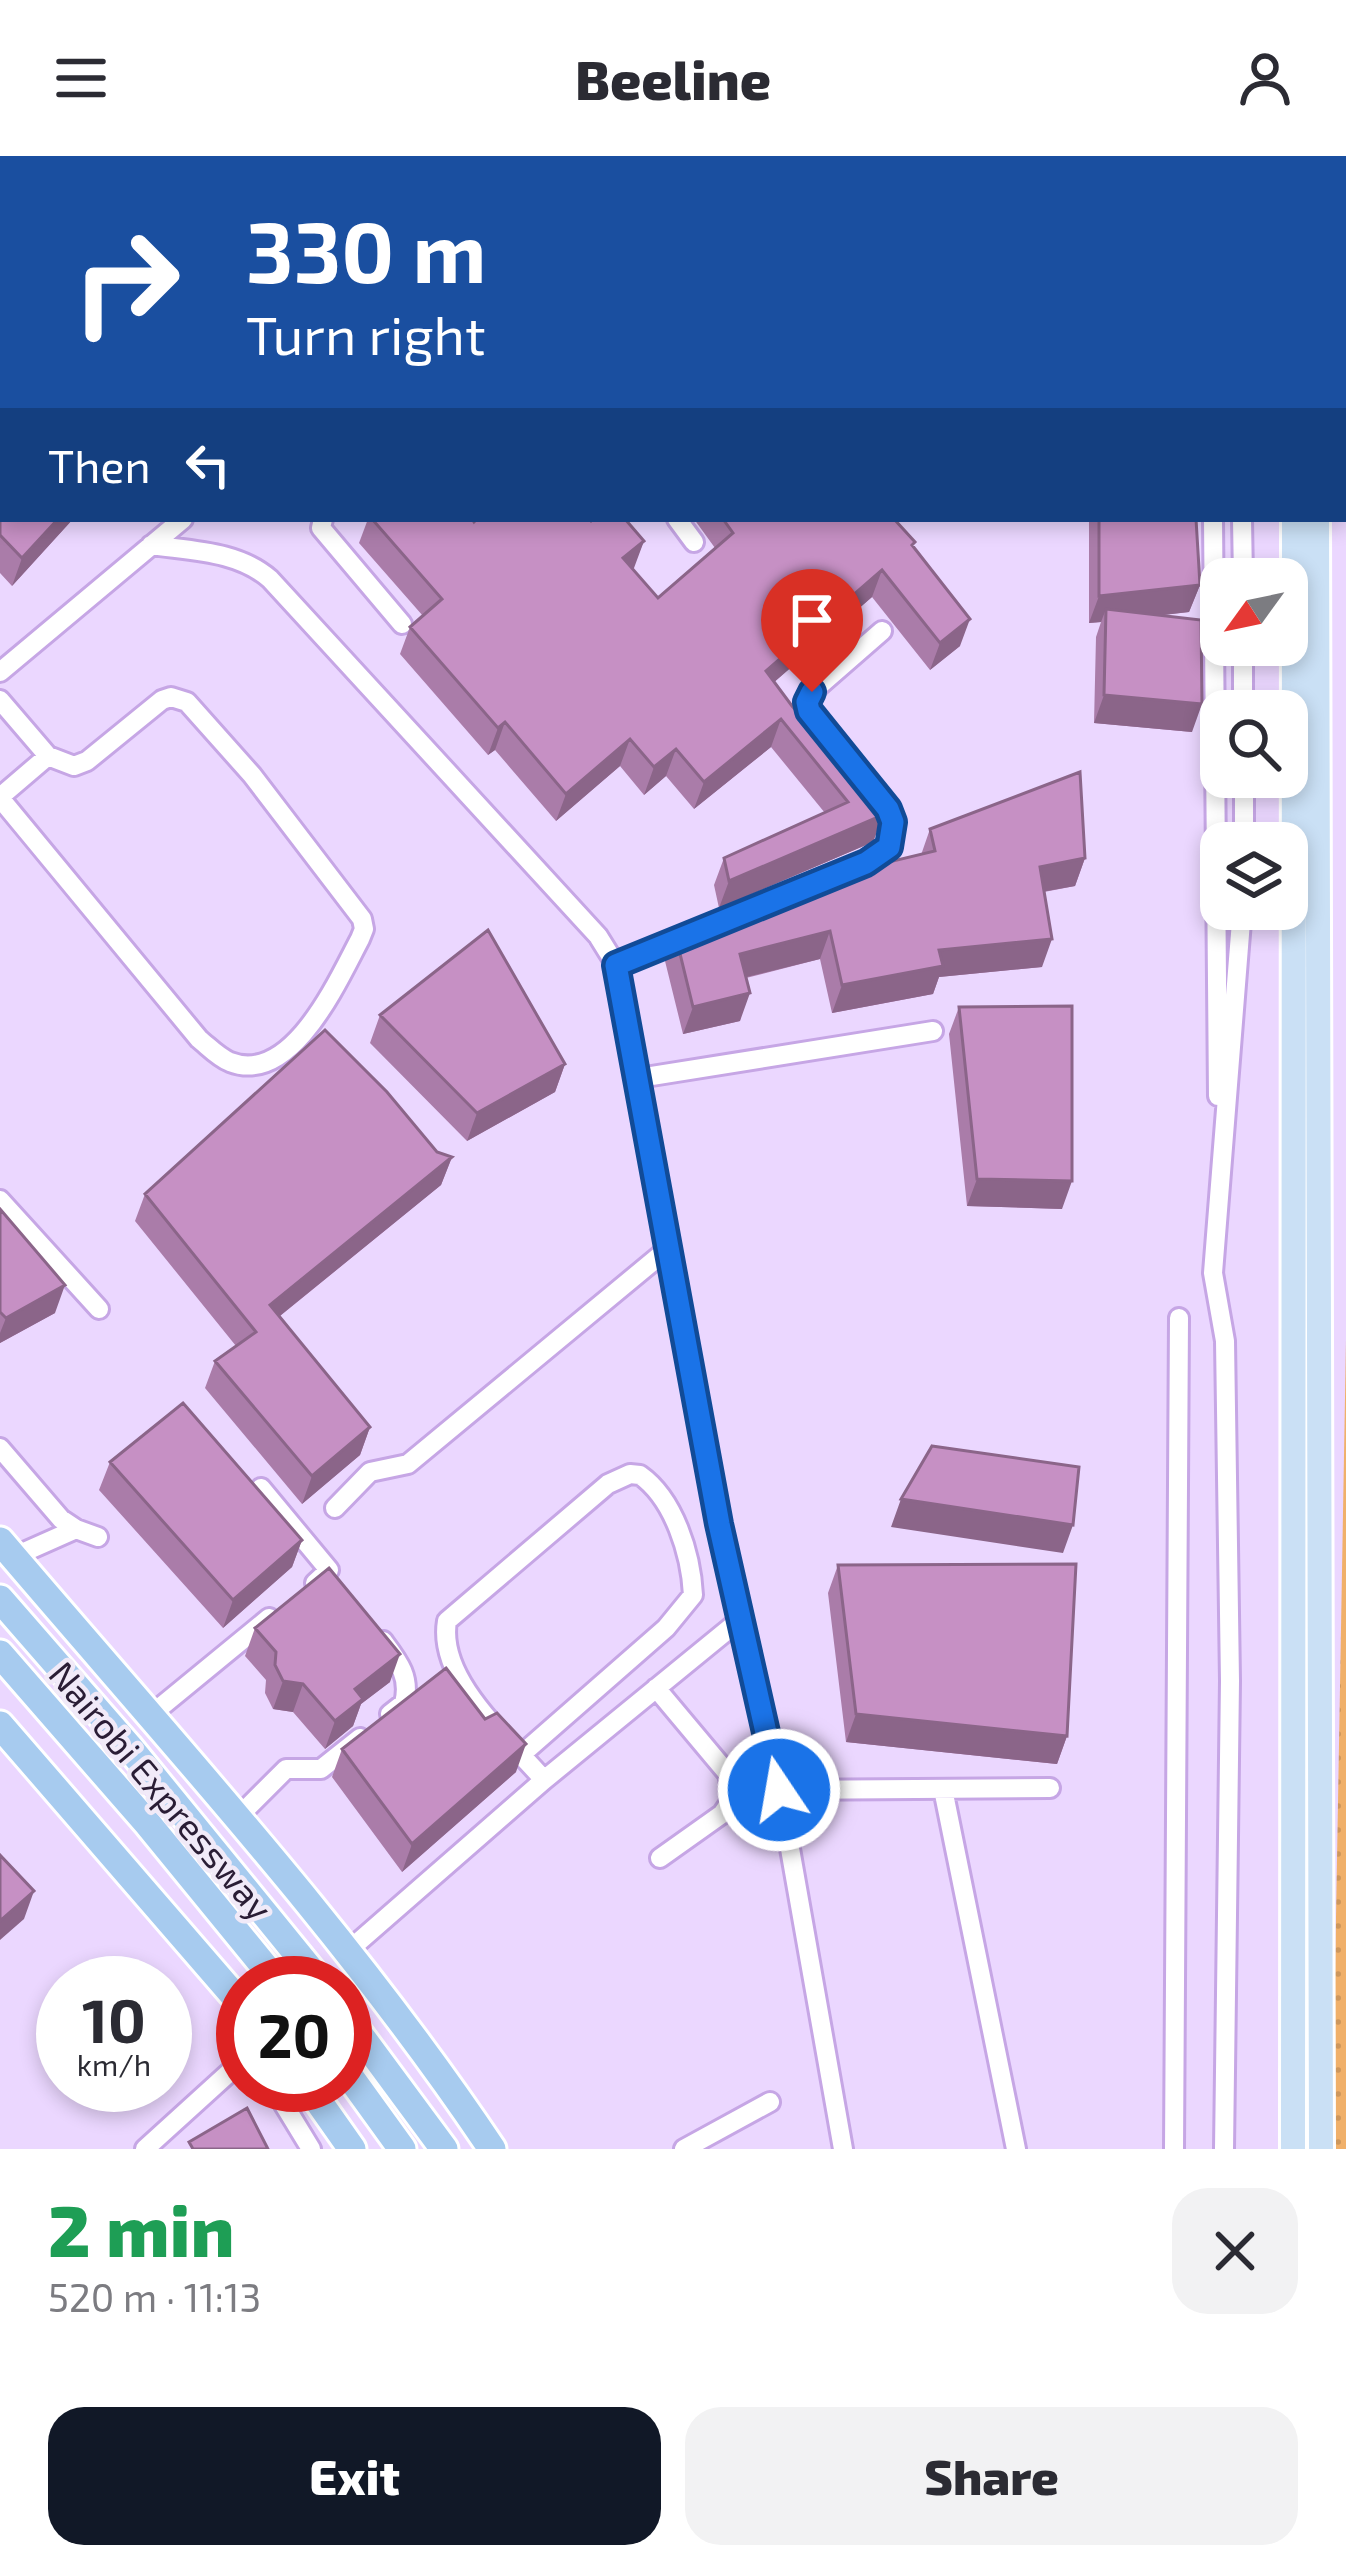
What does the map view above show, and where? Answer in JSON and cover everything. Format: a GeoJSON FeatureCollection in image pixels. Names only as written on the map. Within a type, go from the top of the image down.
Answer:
{"type":"FeatureCollection","features":[{"type":"Feature","properties":{"kind":"highway"},"geometry":{"type":"LineString","coordinates":[[7,1549],[239,1816],[348,1951],[492,2149]]}},
{"type":"Feature","properties":{"kind":"highway","name":"Nairobi Expressway"},"geometry":{"type":"LineString","coordinates":[[0,1599],[128,1746],[299,1956]]}},
{"type":"Feature","properties":{"kind":"highway","name":"Nairobi Expressway"},"geometry":{"type":"LineString","coordinates":[[0,1654],[256,1956]]}},
{"type":"Feature","properties":{"kind":"highway"},"geometry":{"type":"LineString","coordinates":[[0,1725],[216,1975]]}},
{"type":"Feature","properties":{"kind":"highway"},"geometry":{"type":"LineString","coordinates":[[372,2052],[444,2149]]}},
{"type":"Feature","properties":{"kind":"highway"},"geometry":{"type":"LineString","coordinates":[[372,2107],[402,2149]]}},
{"type":"Feature","properties":{"kind":"highway"},"geometry":{"type":"LineString","coordinates":[[326,2112],[352,2149]]}},
{"type":"Feature","properties":{"kind":"main road"},"geometry":{"type":"LineString","coordinates":[[1293,2149],[1294,522]]}},
{"type":"Feature","properties":{"kind":"main road"},"geometry":{"type":"LineString","coordinates":[[1317,522],[1321,2149]]}},
{"type":"Feature","properties":{"kind":"street"},"geometry":{"type":"LineString","coordinates":[[0,672],[179,522]]}},
{"type":"Feature","properties":{"kind":"street"},"geometry":{"type":"LineString","coordinates":[[322,522],[321,528],[402,624]]}},
{"type":"Feature","properties":{"kind":"street"},"geometry":{"type":"LineString","coordinates":[[679,522],[694,542]]}},
{"type":"Feature","properties":{"kind":"street"},"geometry":{"type":"LineString","coordinates":[[1213,522],[1215,1079],[1225,1113]]}},
{"type":"Feature","properties":{"kind":"street"},"geometry":{"type":"LineString","coordinates":[[1242,522],[1243,558]]}},
{"type":"Feature","properties":{"kind":"street"},"geometry":{"type":"LineString","coordinates":[[151,545],[226,556],[271,579],[598,936],[616,965],[719,1524],[779,1790],[843,2149]]}},
{"type":"Feature","properties":{"kind":"street"},"geometry":{"type":"LineString","coordinates":[[616,965],[866,863],[889,847],[893,822],[888,809],[809,711],[807,702],[812,692],[882,631]]}},
{"type":"Feature","properties":{"kind":"street"},"geometry":{"type":"LineString","coordinates":[[0,700],[48,756],[74,766],[87,761],[162,700],[171,697],[187,702],[252,775],[362,919],[360,939],[315,1024],[274,1057],[250,1065],[220,1057],[199,1039],[0,798],[48,756]]}},
{"type":"Feature","properties":{"kind":"street"},"geometry":{"type":"LineString","coordinates":[[1225,2149],[1229,1613],[1225,1341],[1213,1273],[1240,930]]}},
{"type":"Feature","properties":{"kind":"street"},"geometry":{"type":"LineString","coordinates":[[315,1024],[330,1042]]}},
{"type":"Feature","properties":{"kind":"street"},"geometry":{"type":"LineString","coordinates":[[639,1078],[933,1031]]}},
{"type":"Feature","properties":{"kind":"street"},"geometry":{"type":"LineString","coordinates":[[0,1200],[98,1309]]}},
{"type":"Feature","properties":{"kind":"street"},"geometry":{"type":"LineString","coordinates":[[335,1508],[370,1472],[408,1463],[669,1248]]}},
{"type":"Feature","properties":{"kind":"street"},"geometry":{"type":"LineString","coordinates":[[1174,2149],[1179,1318]]}},
{"type":"Feature","properties":{"kind":"street"},"geometry":{"type":"LineString","coordinates":[[0,1448],[61,1519],[98,1537]]}},
{"type":"Feature","properties":{"kind":"street"},"geometry":{"type":"LineString","coordinates":[[522,1754],[666,1628],[693,1595],[683,1540],[664,1504],[640,1474],[608,1484],[447,1621],[444,1641],[459,1681],[544,1780]]}},
{"type":"Feature","properties":{"kind":"street"},"geometry":{"type":"LineString","coordinates":[[261,1488],[343,1589]]}},
{"type":"Feature","properties":{"kind":"street"},"geometry":{"type":"LineString","coordinates":[[7,1549],[76,1529]]}},
{"type":"Feature","properties":{"kind":"street"},"geometry":{"type":"LineString","coordinates":[[304,1592],[329,1570]]}},
{"type":"Feature","properties":{"kind":"street"},"geometry":{"type":"LineString","coordinates":[[152,1714],[287,1605]]}},
{"type":"Feature","properties":{"kind":"street"},"geometry":{"type":"LineString","coordinates":[[348,1951],[544,1780],[741,1619]]}},
{"type":"Feature","properties":{"kind":"street"},"geometry":{"type":"LineString","coordinates":[[239,1816],[286,1769],[321,1769],[404,1703],[405,1675],[371,1627]]}},
{"type":"Feature","properties":{"kind":"street"},"geometry":{"type":"LineString","coordinates":[[656,1688],[728,1774],[733,1798],[722,1814],[660,1858]]}},
{"type":"Feature","properties":{"kind":"street"},"geometry":{"type":"LineString","coordinates":[[779,1790],[1049,1788]]}},
{"type":"Feature","properties":{"kind":"street"},"geometry":{"type":"LineString","coordinates":[[943,1789],[1016,2149]]}},
{"type":"Feature","properties":{"kind":"street"},"geometry":{"type":"LineString","coordinates":[[145,2149],[216,2085]]}},
{"type":"Feature","properties":{"kind":"street"},"geometry":{"type":"LineString","coordinates":[[684,2149],[770,2102]]}},
{"type":"Feature","properties":{"kind":"street"},"geometry":{"type":"LineString","coordinates":[[288,2112],[311,2149]]}},
{"type":"Feature","properties":{"kind":"shaded area"},"geometry":{"type":"Polygon","coordinates":[[[1346,1340],[1346,2149],[1332,2149],[1346,1340]]]}},
{"type":"Feature","properties":{"kind":"building"},"geometry":{"type":"Polygon","coordinates":[[[0,522],[55,522],[22,558],[0,535],[0,522]]]}},
{"type":"Feature","properties":{"kind":"building"},"geometry":{"type":"Polygon","coordinates":[[[375,522],[628,522],[644,541],[623,558],[658,598],[733,533],[725,522],[897,522],[970,619],[940,643],[882,570],[766,671],[876,800],[883,815],[729,881],[724,858],[848,802],[781,719],[704,782],[676,749],[654,767],[630,739],[566,794],[505,722],[498,728],[410,627],[442,599],[375,522]]]}},
{"type":"Feature","properties":{"kind":"building"},"geometry":{"type":"Polygon","coordinates":[[[1099,522],[1196,522],[1200,585],[1099,596],[1099,522]]]}},
{"type":"Feature","properties":{"kind":"building"},"geometry":{"type":"Polygon","coordinates":[[[1106,609],[1200,620],[1200,704],[1104,695],[1106,609]]]}},
{"type":"Feature","properties":{"kind":"building"},"geometry":{"type":"Polygon","coordinates":[[[1080,772],[1085,858],[1040,867],[1052,939],[939,950],[943,966],[842,985],[830,931],[740,954],[750,993],[693,1007],[675,933],[750,915],[747,904],[849,881],[847,872],[935,851],[930,829],[1080,772]]]}},
{"type":"Feature","properties":{"kind":"building"},"geometry":{"type":"Polygon","coordinates":[[[488,930],[565,1064],[477,1113],[380,1015],[488,930]]]}},
{"type":"Feature","properties":{"kind":"building"},"geometry":{"type":"Polygon","coordinates":[[[1072,1006],[1072,1181],[977,1179],[959,1007],[1072,1006]]]}},
{"type":"Feature","properties":{"kind":"building"},"geometry":{"type":"Polygon","coordinates":[[[325,1030],[387,1092],[437,1152],[452,1157],[270,1305],[370,1427],[312,1476],[215,1361],[256,1332],[145,1194],[325,1030]]]}},
{"type":"Feature","properties":{"kind":"building"},"geometry":{"type":"Polygon","coordinates":[[[0,1209],[65,1285],[6,1318],[0,1312],[0,1209]]]}},
{"type":"Feature","properties":{"kind":"building"},"geometry":{"type":"Polygon","coordinates":[[[183,1403],[302,1540],[233,1600],[110,1462],[183,1403]]]}},
{"type":"Feature","properties":{"kind":"building"},"geometry":{"type":"Polygon","coordinates":[[[932,1446],[1079,1467],[1073,1525],[901,1499],[932,1446]]]}},
{"type":"Feature","properties":{"kind":"building"},"geometry":{"type":"Polygon","coordinates":[[[1076,1564],[1067,1736],[856,1714],[838,1565],[1076,1564]]]}},
{"type":"Feature","properties":{"kind":"building"},"geometry":{"type":"Polygon","coordinates":[[[329,1568],[400,1654],[355,1689],[363,1699],[335,1721],[303,1684],[283,1681],[275,1665],[276,1652],[255,1628],[329,1568]]]}},
{"type":"Feature","properties":{"kind":"building"},"geometry":{"type":"Polygon","coordinates":[[[446,1668],[485,1719],[497,1713],[526,1744],[412,1844],[342,1749],[446,1668]]]}},
{"type":"Feature","properties":{"kind":"building"},"geometry":{"type":"Polygon","coordinates":[[[0,1855],[34,1891],[0,1921],[0,1855]]]}},
{"type":"Feature","properties":{"kind":"building"},"geometry":{"type":"Polygon","coordinates":[[[240,2112],[249,2112],[268,2149],[193,2149],[189,2142],[240,2112]]]}},
{"type":"Feature","properties":{"kind":"route"},"geometry":{"type":"LineString","coordinates":[[779,1790],[719,1524],[616,965],[878,858],[889,847],[893,822],[888,809],[809,711],[812,692]]}}]}
